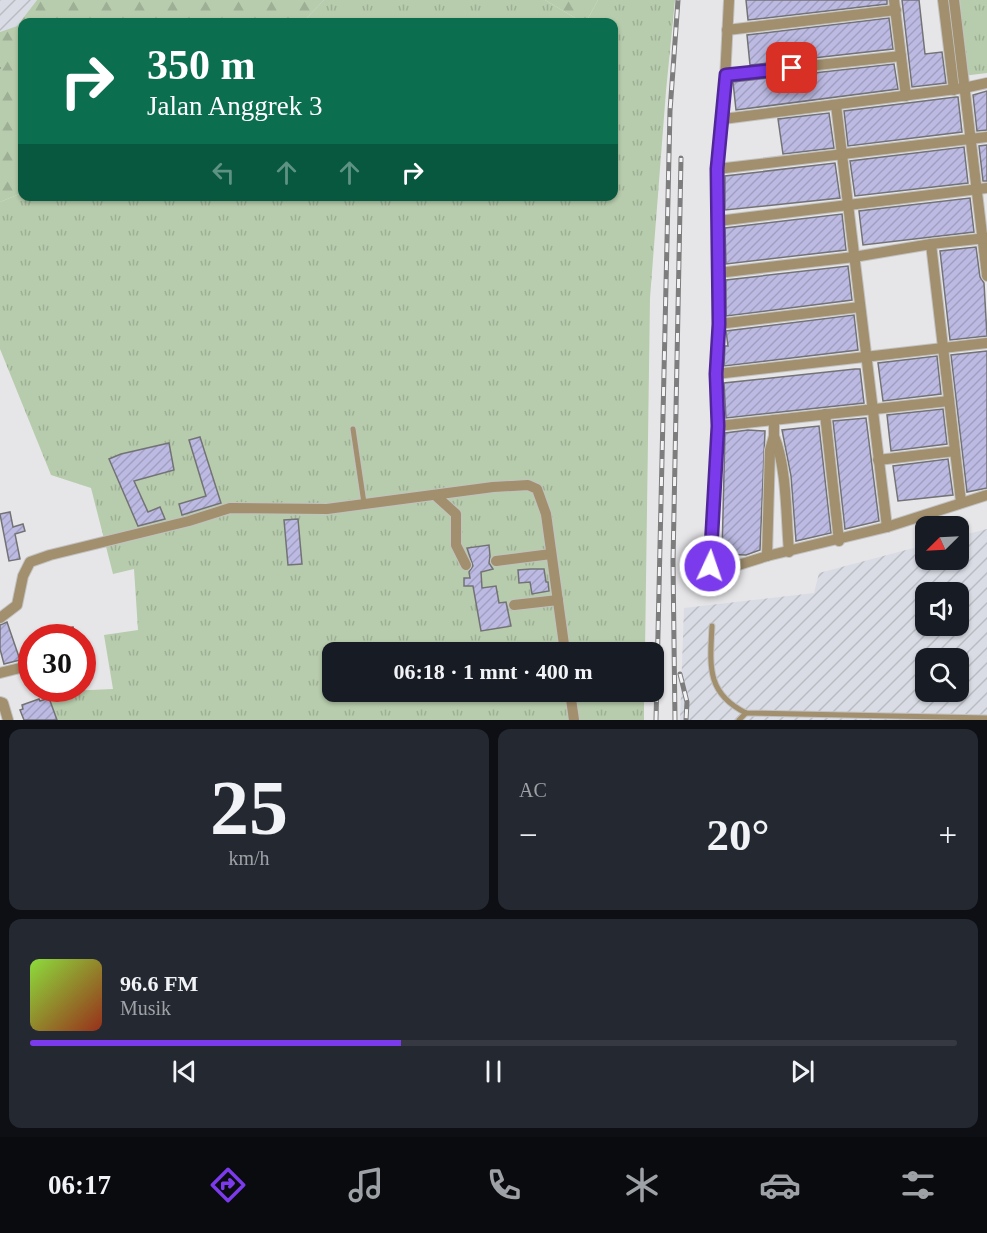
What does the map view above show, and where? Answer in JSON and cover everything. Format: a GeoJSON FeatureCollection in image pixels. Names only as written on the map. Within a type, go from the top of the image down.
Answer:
{"type":"FeatureCollection","features":[{"type":"Feature","properties":{"kind":"street"},"geometry":{"type":"LineString","coordinates":[[729,0],[723,119],[717,169],[718,426],[710,566],[712,571],[716,572],[767,556],[887,527],[987,495]]}},
{"type":"Feature","properties":{"kind":"street"},"geometry":{"type":"LineString","coordinates":[[943,0],[959,89],[982,189],[987,276]]}},
{"type":"Feature","properties":{"kind":"street"},"geometry":{"type":"LineString","coordinates":[[954,0],[959,89]]}},
{"type":"Feature","properties":{"kind":"street"},"geometry":{"type":"LineString","coordinates":[[727,30],[895,5],[906,96]]}},
{"type":"Feature","properties":{"kind":"street"},"geometry":{"type":"LineString","coordinates":[[726,75],[901,56]]}},
{"type":"Feature","properties":{"kind":"street"},"geometry":{"type":"LineString","coordinates":[[723,119],[987,84]]}},
{"type":"Feature","properties":{"kind":"street"},"geometry":{"type":"LineString","coordinates":[[836,105],[887,527]]}},
{"type":"Feature","properties":{"kind":"street"},"geometry":{"type":"LineString","coordinates":[[717,169],[987,137]]}},
{"type":"Feature","properties":{"kind":"street"},"geometry":{"type":"LineString","coordinates":[[718,221],[982,189]]}},
{"type":"Feature","properties":{"kind":"street"},"geometry":{"type":"LineString","coordinates":[[718,273],[854,257],[931,244],[985,238]]}},
{"type":"Feature","properties":{"kind":"street"},"geometry":{"type":"LineString","coordinates":[[931,244],[961,502]]}},
{"type":"Feature","properties":{"kind":"street"},"geometry":{"type":"LineString","coordinates":[[719,324],[860,307]]}},
{"type":"Feature","properties":{"kind":"street"},"geometry":{"type":"LineString","coordinates":[[716,374],[987,343]]}},
{"type":"Feature","properties":{"kind":"street"},"geometry":{"type":"LineString","coordinates":[[718,426],[949,401]]}},
{"type":"Feature","properties":{"kind":"street"},"geometry":{"type":"LineString","coordinates":[[825,414],[839,540]]}},
{"type":"Feature","properties":{"kind":"street"},"geometry":{"type":"LineString","coordinates":[[767,556],[770,450],[774,436],[774,420]]}},
{"type":"Feature","properties":{"kind":"street"},"geometry":{"type":"LineString","coordinates":[[774,436],[782,470],[789,552]]}},
{"type":"Feature","properties":{"kind":"street"},"geometry":{"type":"LineString","coordinates":[[878,460],[955,451]]}},
{"type":"Feature","properties":{"kind":"street"},"geometry":{"type":"LineString","coordinates":[[0,618],[17,605],[26,567],[30,562],[41,557],[189,521],[230,507],[311,510],[493,487],[531,486],[537,489],[542,499],[564,642]]}},
{"type":"Feature","properties":{"kind":"street"},"geometry":{"type":"LineString","coordinates":[[435,495],[456,514],[456,545],[466,566]]}},
{"type":"Feature","properties":{"kind":"street"},"geometry":{"type":"LineString","coordinates":[[496,561],[551,554]]}},
{"type":"Feature","properties":{"kind":"street"},"geometry":{"type":"LineString","coordinates":[[514,605],[558,600]]}},
{"type":"Feature","properties":{"kind":"street"},"geometry":{"type":"LineString","coordinates":[[0,673],[18,668]]}},
{"type":"Feature","properties":{"kind":"street"},"geometry":{"type":"LineString","coordinates":[[0,702],[3,704],[8,720]]}},
{"type":"Feature","properties":{"kind":"street"},"geometry":{"type":"LineString","coordinates":[[571,702],[574,720]]}},
{"type":"Feature","properties":{"kind":"lane"},"geometry":{"type":"LineString","coordinates":[[352,429],[364,505]]}},
{"type":"Feature","properties":{"kind":"lane"},"geometry":{"type":"LineString","coordinates":[[712,626],[710,669],[730,705],[746,713],[987,718]]}},
{"type":"Feature","properties":{"kind":"lane"},"geometry":{"type":"LineString","coordinates":[[739,720],[746,713]]}},
{"type":"Feature","properties":{"kind":"shaded area"},"geometry":{"type":"Polygon","coordinates":[[[0,0],[37,0],[23,18],[18,18],[17,26],[0,32],[0,0]]]}},
{"type":"Feature","properties":{"kind":"shaded area"},"geometry":{"type":"Polygon","coordinates":[[[987,529],[987,720],[680,720],[684,608],[814,593],[819,573],[915,548],[915,570],[969,570],[969,534],[987,529]]]}},
{"type":"Feature","properties":{"kind":"green space"},"geometry":{"type":"Polygon","coordinates":[[[37,0],[324,0],[307,18],[23,18],[37,0]]]}},
{"type":"Feature","properties":{"kind":"green space"},"geometry":{"type":"Polygon","coordinates":[[[324,0],[545,0],[575,18],[307,18],[324,0]]]}},
{"type":"Feature","properties":{"kind":"green space"},"geometry":{"type":"Polygon","coordinates":[[[545,0],[598,0],[588,18],[575,18],[545,0]]]}},
{"type":"Feature","properties":{"kind":"green space"},"geometry":{"type":"Polygon","coordinates":[[[598,0],[675,0],[650,298],[645,642],[322,642],[322,702],[644,702],[644,720],[49,720],[46,702],[96,702],[96,690],[113,689],[104,635],[138,630],[134,569],[113,574],[91,488],[51,475],[0,349],[0,202],[18,195],[18,201],[618,201],[618,18],[588,18],[598,0]]]}},
{"type":"Feature","properties":{"kind":"green space"},"geometry":{"type":"Polygon","coordinates":[[[960,0],[987,0],[987,73],[963,76],[960,0]]]}},
{"type":"Feature","properties":{"kind":"green space"},"geometry":{"type":"Polygon","coordinates":[[[17,26],[18,195],[0,202],[0,32],[17,26]]]}},
{"type":"Feature","properties":{"kind":"building"},"geometry":{"type":"Polygon","coordinates":[[[746,0],[887,0],[887,4],[748,20],[746,0]]]}},
{"type":"Feature","properties":{"kind":"building"},"geometry":{"type":"Polygon","coordinates":[[[902,0],[919,0],[925,54],[942,52],[946,83],[912,87],[902,0]]]}},
{"type":"Feature","properties":{"kind":"building"},"geometry":{"type":"Polygon","coordinates":[[[889,18],[893,49],[750,65],[747,35],[889,18]]]}},
{"type":"Feature","properties":{"kind":"building"},"geometry":{"type":"Polygon","coordinates":[[[894,64],[898,89],[736,110],[733,82],[894,64]]]}},
{"type":"Feature","properties":{"kind":"building"},"geometry":{"type":"Polygon","coordinates":[[[987,91],[987,130],[977,131],[973,95],[987,91]]]}},
{"type":"Feature","properties":{"kind":"building"},"geometry":{"type":"Polygon","coordinates":[[[958,97],[962,132],[848,146],[844,111],[958,97]]]}},
{"type":"Feature","properties":{"kind":"building"},"geometry":{"type":"Polygon","coordinates":[[[829,113],[834,148],[783,154],[778,119],[829,113]]]}},
{"type":"Feature","properties":{"kind":"building"},"geometry":{"type":"Polygon","coordinates":[[[987,145],[987,181],[983,181],[979,146],[987,145]]]}},
{"type":"Feature","properties":{"kind":"building"},"geometry":{"type":"Polygon","coordinates":[[[964,147],[968,183],[855,196],[850,161],[964,147]]]}},
{"type":"Feature","properties":{"kind":"building"},"geometry":{"type":"Polygon","coordinates":[[[835,163],[840,198],[725,210],[725,176],[835,163]]]}},
{"type":"Feature","properties":{"kind":"building"},"geometry":{"type":"Polygon","coordinates":[[[970,198],[974,232],[863,245],[859,211],[970,198]]]}},
{"type":"Feature","properties":{"kind":"building"},"geometry":{"type":"Polygon","coordinates":[[[842,214],[846,250],[726,264],[725,228],[842,214]]]}},
{"type":"Feature","properties":{"kind":"building"},"geometry":{"type":"Polygon","coordinates":[[[976,247],[980,277],[984,283],[987,336],[950,340],[940,251],[976,247]]]}},
{"type":"Feature","properties":{"kind":"building"},"geometry":{"type":"Polygon","coordinates":[[[848,266],[852,300],[726,316],[726,280],[848,266]]]}},
{"type":"Feature","properties":{"kind":"building"},"geometry":{"type":"Polygon","coordinates":[[[854,315],[858,350],[724,366],[725,346],[728,346],[726,331],[854,315]]]}},
{"type":"Feature","properties":{"kind":"building"},"geometry":{"type":"Polygon","coordinates":[[[987,351],[987,488],[967,492],[951,355],[987,351]]]}},
{"type":"Feature","properties":{"kind":"building"},"geometry":{"type":"Polygon","coordinates":[[[937,356],[941,394],[883,401],[878,363],[937,356]]]}},
{"type":"Feature","properties":{"kind":"building"},"geometry":{"type":"Polygon","coordinates":[[[860,369],[864,403],[726,418],[724,383],[860,369]]]}},
{"type":"Feature","properties":{"kind":"building"},"geometry":{"type":"Polygon","coordinates":[[[943,409],[947,444],[891,451],[887,415],[943,409]]]}},
{"type":"Feature","properties":{"kind":"building"},"geometry":{"type":"Polygon","coordinates":[[[866,418],[879,521],[845,529],[833,421],[866,418]]]}},
{"type":"Feature","properties":{"kind":"building"},"geometry":{"type":"Polygon","coordinates":[[[819,426],[831,533],[796,541],[791,476],[782,430],[819,426]]]}},
{"type":"Feature","properties":{"kind":"building"},"geometry":{"type":"Polygon","coordinates":[[[748,430],[765,431],[760,550],[746,555],[722,554],[725,433],[748,430]]]}},
{"type":"Feature","properties":{"kind":"building"},"geometry":{"type":"Polygon","coordinates":[[[200,437],[221,503],[182,515],[179,504],[206,496],[189,440],[200,437]]]}},
{"type":"Feature","properties":{"kind":"building"},"geometry":{"type":"Polygon","coordinates":[[[169,443],[174,470],[134,481],[148,512],[160,507],[165,519],[138,526],[109,459],[169,443]]]}},
{"type":"Feature","properties":{"kind":"building"},"geometry":{"type":"Polygon","coordinates":[[[948,459],[953,495],[898,501],[893,466],[948,459]]]}},
{"type":"Feature","properties":{"kind":"building"},"geometry":{"type":"Polygon","coordinates":[[[10,512],[13,527],[23,524],[25,531],[15,534],[20,559],[9,561],[0,514],[10,512]]]}},
{"type":"Feature","properties":{"kind":"building"},"geometry":{"type":"Polygon","coordinates":[[[298,519],[302,564],[288,565],[284,520],[298,519]]]}},
{"type":"Feature","properties":{"kind":"building"},"geometry":{"type":"Polygon","coordinates":[[[489,545],[489,563],[493,569],[481,572],[482,588],[496,586],[499,603],[506,602],[511,626],[481,631],[473,586],[464,586],[464,578],[470,578],[469,572],[473,566],[467,548],[489,545]]]}},
{"type":"Feature","properties":{"kind":"building"},"geometry":{"type":"Polygon","coordinates":[[[544,569],[549,591],[532,594],[530,582],[519,583],[518,570],[544,569]]]}},
{"type":"Feature","properties":{"kind":"building"},"geometry":{"type":"Polygon","coordinates":[[[7,622],[18,660],[4,664],[0,649],[0,625],[7,622]]]}},
{"type":"Feature","properties":{"kind":"building"},"geometry":{"type":"Polygon","coordinates":[[[30,702],[50,702],[57,720],[24,720],[20,710],[23,709],[22,705],[30,702]]]}},
{"type":"Feature","properties":{"kind":"railway"},"geometry":{"type":"LineString","coordinates":[[656,720],[670,111],[678,0]]}},
{"type":"Feature","properties":{"kind":"railway"},"geometry":{"type":"LineString","coordinates":[[675,720],[673,562],[681,158]]}},
{"type":"Feature","properties":{"kind":"railway"},"geometry":{"type":"LineString","coordinates":[[680,674],[687,702],[686,720]]}},
{"type":"Feature","properties":{"kind":"route"},"geometry":{"type":"LineString","coordinates":[[710,566],[718,426],[717,169],[726,75],[792,68]]}}]}
